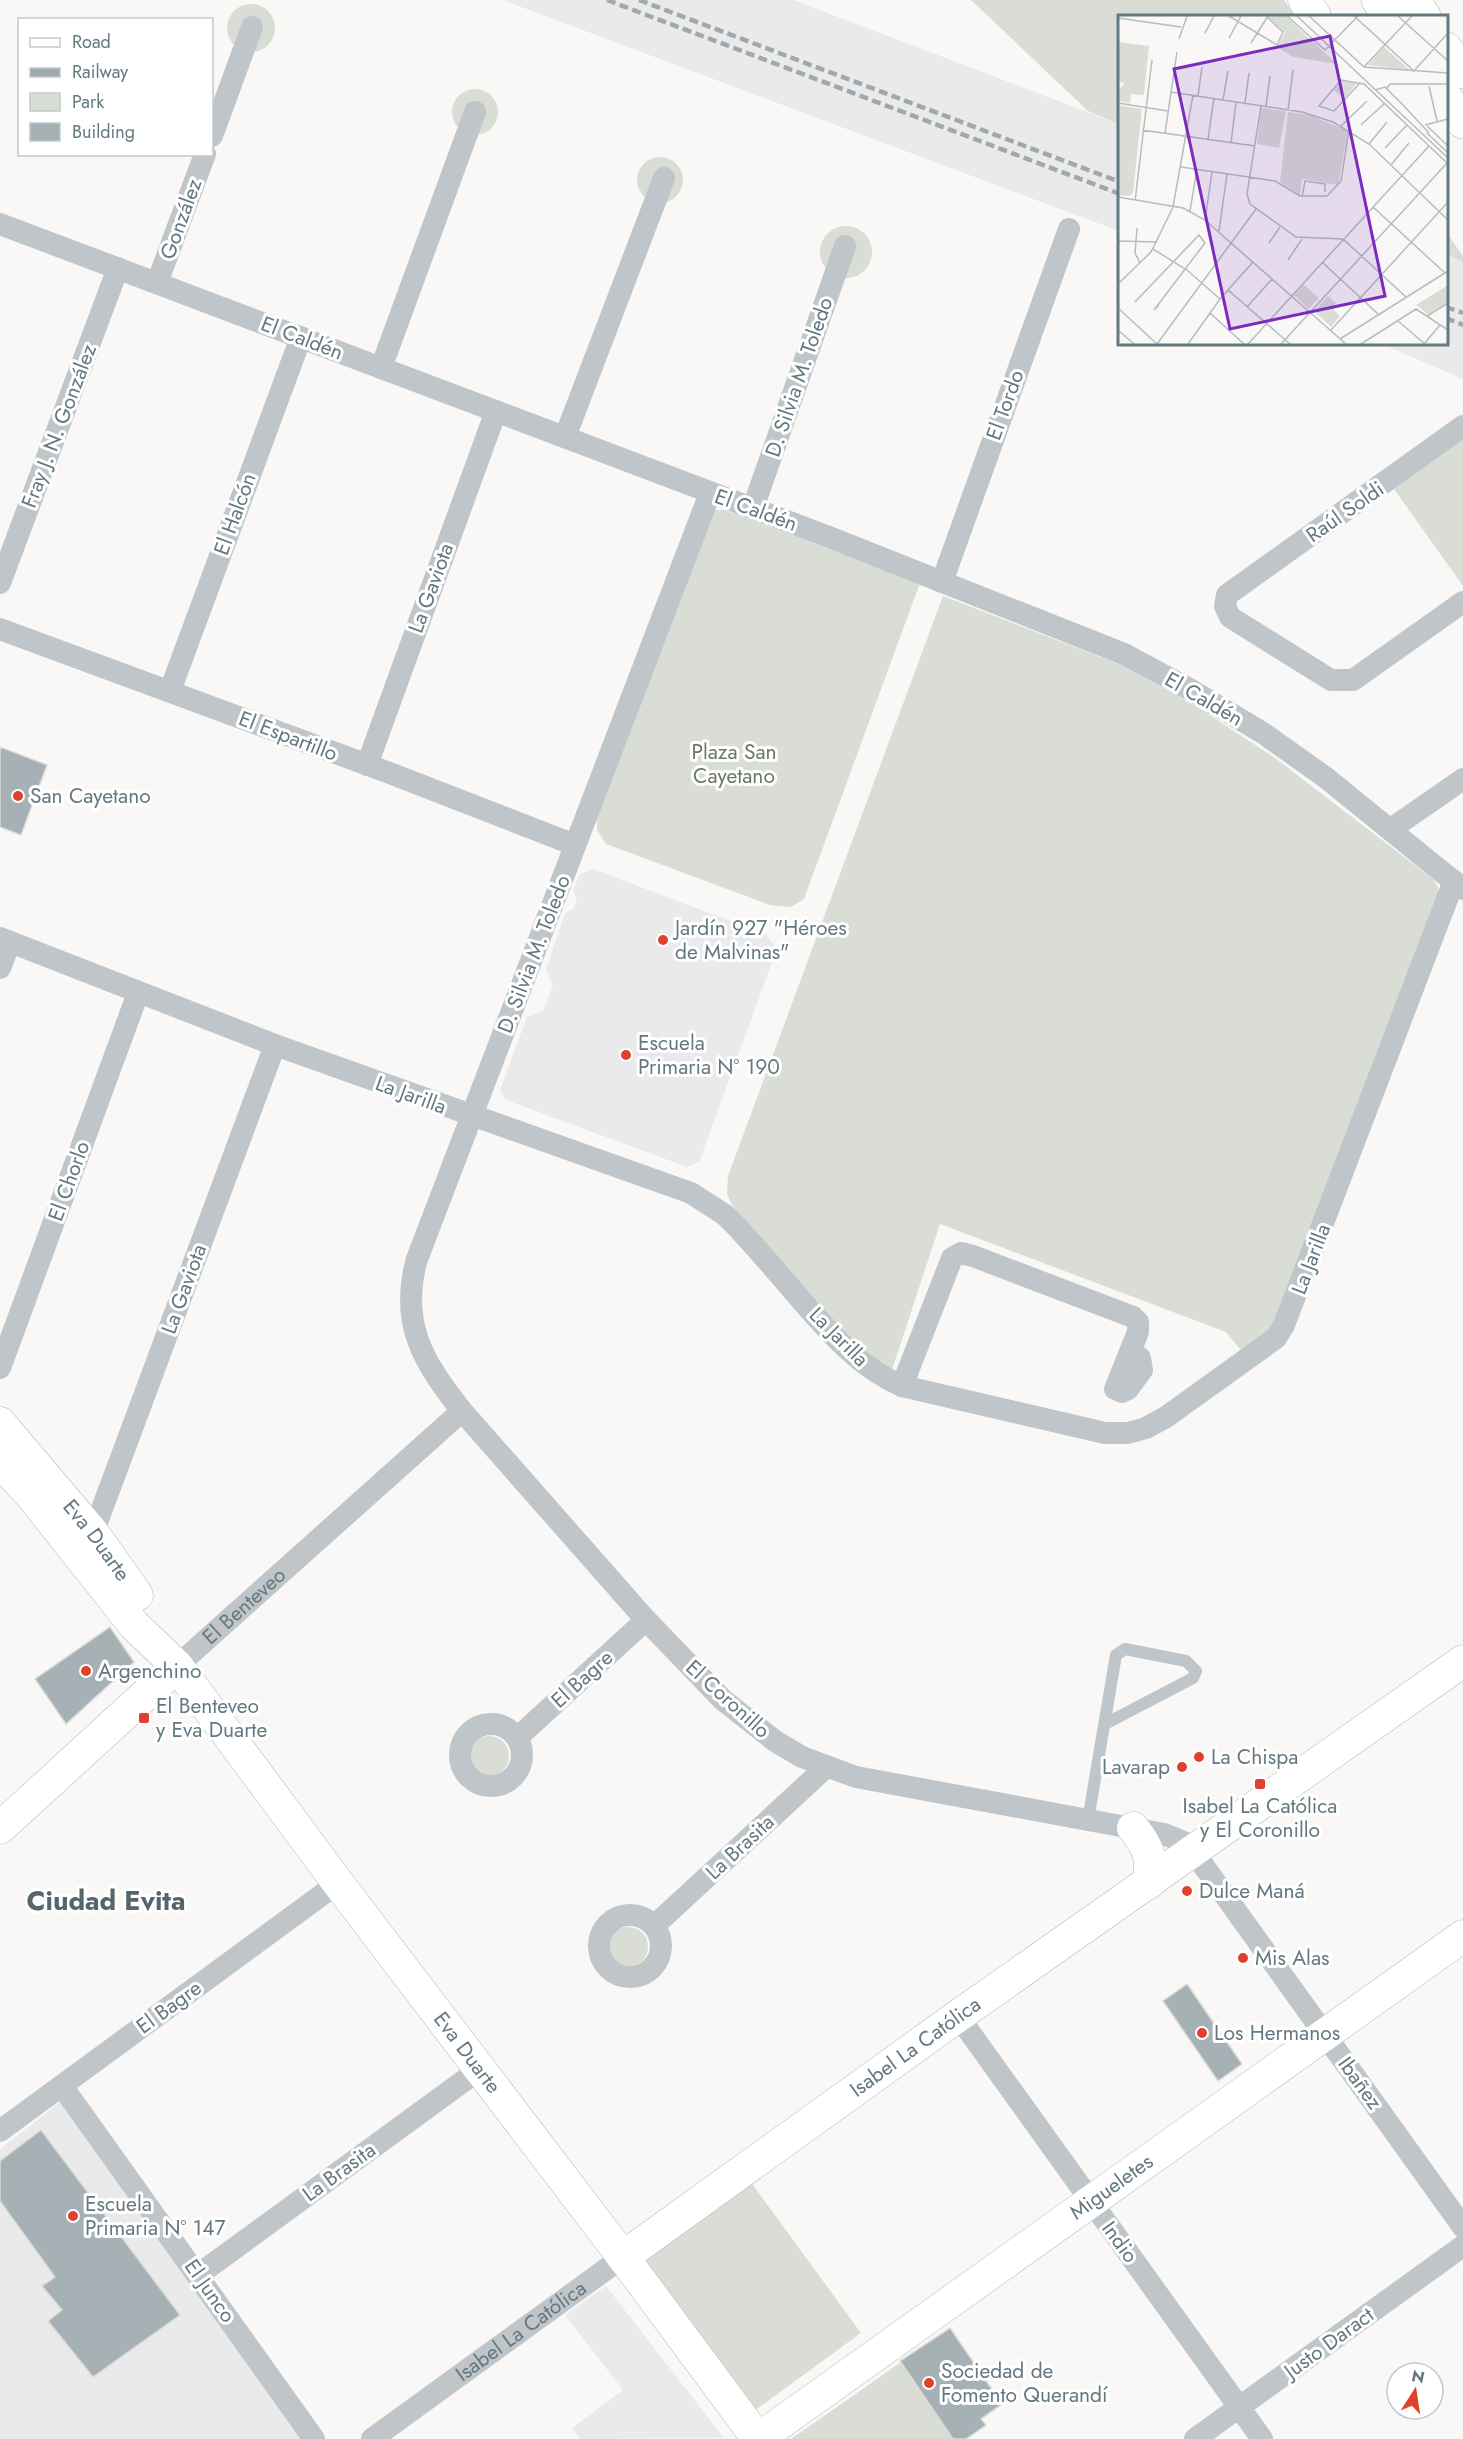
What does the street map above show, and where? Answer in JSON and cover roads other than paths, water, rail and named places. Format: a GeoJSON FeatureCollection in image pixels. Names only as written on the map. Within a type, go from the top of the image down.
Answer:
{"type":"FeatureCollection","features":[{"type":"Feature","properties":{"kind":"main road"},"geometry":{"type":"LineString","coordinates":[[1378,0],[1388,15]]}},
{"type":"Feature","properties":{"kind":"main road"},"geometry":{"type":"LineString","coordinates":[[1413,0],[1423,15]]}},
{"type":"Feature","properties":{"kind":"main road"},"geometry":{"type":"LineString","coordinates":[[1448,52],[1463,73]]}},
{"type":"Feature","properties":{"kind":"main road"},"geometry":{"type":"LineString","coordinates":[[1448,101],[1463,122]]}},
{"type":"Feature","properties":{"kind":"street"},"geometry":{"type":"LineString","coordinates":[[1304,0],[1314,15]]}},
{"type":"Feature","properties":{"kind":"street"},"geometry":{"type":"LineString","coordinates":[[213,133],[252,27]]}},
{"type":"Feature","properties":{"kind":"street"},"geometry":{"type":"LineString","coordinates":[[1448,86],[1463,73]]}},
{"type":"Feature","properties":{"kind":"street"},"geometry":{"type":"LineString","coordinates":[[381,368],[475,112]]}},
{"type":"Feature","properties":{"kind":"street","name":"González"},"geometry":{"type":"LineString","coordinates":[[157,283],[204,156]]}},
{"type":"Feature","properties":{"kind":"street"},"geometry":{"type":"LineString","coordinates":[[566,437],[664,178]]}},
{"type":"Feature","properties":{"kind":"street","name":"El Caldén"},"geometry":{"type":"LineString","coordinates":[[0,224],[753,508],[1124,654],[1191,690],[1272,739],[1325,777],[1459,885]]}},
{"type":"Feature","properties":{"kind":"street","name":"El Tordo"},"geometry":{"type":"LineString","coordinates":[[942,582],[1069,229]]}},
{"type":"Feature","properties":{"kind":"street","name":"D. Silvia M. Toledo"},"geometry":{"type":"LineString","coordinates":[[753,508],[845,246]]}},
{"type":"Feature","properties":{"kind":"street","name":"Fray J. N. González"},"geometry":{"type":"LineString","coordinates":[[0,583],[118,268]]}},
{"type":"Feature","properties":{"kind":"street","name":"El Halcón"},"geometry":{"type":"LineString","coordinates":[[170,691],[301,337]]}},
{"type":"Feature","properties":{"kind":"street","name":"La Gaviota"},"geometry":{"type":"LineString","coordinates":[[367,765],[496,411]]}},
{"type":"Feature","properties":{"kind":"street","name":"Raúl Soldi"},"geometry":{"type":"LineString","coordinates":[[1463,426],[1227,595],[1225,606],[1230,617],[1331,680],[1353,680],[1463,602]]}},
{"type":"Feature","properties":{"kind":"street","name":"D. Silvia M. Toledo"},"geometry":{"type":"LineString","coordinates":[[462,1411],[423,1356],[413,1326],[410,1302],[411,1280],[417,1259],[710,493]]}},
{"type":"Feature","properties":{"kind":"street","name":"El Espartillo"},"geometry":{"type":"LineString","coordinates":[[0,629],[575,845]]}},
{"type":"Feature","properties":{"kind":"street"},"geometry":{"type":"LineString","coordinates":[[1391,829],[1463,779]]}},
{"type":"Feature","properties":{"kind":"street","name":"La Jarilla"},"geometry":{"type":"LineString","coordinates":[[5,940],[275,1045],[472,1117],[669,1183],[707,1202],[737,1227],[834,1337],[861,1363],[902,1386],[1105,1433],[1128,1433],[1146,1428],[1166,1417],[1276,1338],[1291,1312],[1459,885]]}},
{"type":"Feature","properties":{"kind":"street"},"geometry":{"type":"LineString","coordinates":[[0,968],[5,940]]}},
{"type":"Feature","properties":{"kind":"street","name":"El Chorlo"},"geometry":{"type":"LineString","coordinates":[[0,1368],[138,993]]}},
{"type":"Feature","properties":{"kind":"street","name":"La Gaviota"},"geometry":{"type":"LineString","coordinates":[[93,1533],[275,1045]]}},
{"type":"Feature","properties":{"kind":"street"},"geometry":{"type":"LineString","coordinates":[[902,1386],[952,1258],[961,1253],[1133,1317],[1138,1322],[1138,1332],[1131,1351]]}},
{"type":"Feature","properties":{"kind":"street","name":"El Coronillo"},"geometry":{"type":"LineString","coordinates":[[462,1411],[646,1620],[723,1700],[744,1719],[775,1741],[825,1768],[856,1777],[1133,1828],[1177,1838],[1188,1844],[1194,1851]]}},
{"type":"Feature","properties":{"kind":"street","name":"El Benteveo"},"geometry":{"type":"LineString","coordinates":[[0,1828],[462,1411]]}},
{"type":"Feature","properties":{"kind":"street","name":"Eva Duarte"},"geometry":{"type":"LineString","coordinates":[[0,1424],[93,1533],[152,1617],[177,1666],[758,2439]]}},
{"type":"Feature","properties":{"kind":"street","name":"Eva Duarte"},"geometry":{"type":"LineString","coordinates":[[0,1462],[38,1503],[134,1625],[177,1666]]}},
{"type":"Feature","properties":{"kind":"street","name":"El Bagre"},"geometry":{"type":"LineString","coordinates":[[517,1737],[646,1620]]}},
{"type":"Feature","properties":{"kind":"street","name":"Isabel La Católica"},"geometry":{"type":"LineString","coordinates":[[372,2439],[958,2016],[1463,1661]]}},
{"type":"Feature","properties":{"kind":"street","name":"La Brasita"},"geometry":{"type":"LineString","coordinates":[[654,1926],[825,1768]]}},
{"type":"Feature","properties":{"kind":"street"},"geometry":{"type":"LineString","coordinates":[[1133,1828],[1146,1844],[1151,1863],[1149,1883]]}},
{"type":"Feature","properties":{"kind":"street","name":"Ibañez"},"geometry":{"type":"LineString","coordinates":[[1194,1851],[1463,2227]]}},
{"type":"Feature","properties":{"kind":"street","name":"El Bagre"},"geometry":{"type":"LineString","coordinates":[[0,2131],[338,1883]]}},
{"type":"Feature","properties":{"kind":"street","name":"Migueletes"},"geometry":{"type":"LineString","coordinates":[[758,2439],[1463,1936]]}},
{"type":"Feature","properties":{"kind":"street","name":"Indio"},"geometry":{"type":"LineString","coordinates":[[958,2016],[1262,2439]]}},
{"type":"Feature","properties":{"kind":"street","name":"La Brasita"},"geometry":{"type":"LineString","coordinates":[[198,2275],[480,2069]]}},
{"type":"Feature","properties":{"kind":"street","name":"El Junco"},"geometry":{"type":"LineString","coordinates":[[62,2086],[314,2439]]}},
{"type":"Feature","properties":{"kind":"street","name":"Justo Daract"},"geometry":{"type":"LineString","coordinates":[[1195,2439],[1463,2246]]}},
{"type":"Feature","properties":{"kind":"lane"},"geometry":{"type":"LineString","coordinates":[[1088,1820],[1116,1655],[1125,1649],[1186,1661],[1196,1671],[1193,1678],[1105,1724]]}},
{"type":"Feature","properties":{"kind":"railway"},"geometry":{"type":"LineString","coordinates":[[607,0],[1118,193]]}},
{"type":"Feature","properties":{"kind":"railway"},"geometry":{"type":"LineString","coordinates":[[639,0],[1118,181]]}},
{"type":"Feature","properties":{"kind":"railway"},"geometry":{"type":"LineString","coordinates":[[1448,308],[1463,313]]}},
{"type":"Feature","properties":{"kind":"railway"},"geometry":{"type":"LineString","coordinates":[[1448,319],[1463,325]]}},
{"type":"Feature","properties":{"kind":"place","name":"San Cayetano"},"geometry":{"type":"Point","coordinates":[18,796]}},
{"type":"Feature","properties":{"kind":"place","name":"Jardín 927 \"Héroes de Malvinas\""},"geometry":{"type":"Point","coordinates":[663,940]}},
{"type":"Feature","properties":{"kind":"place","name":"Escuela Primaria Nº 190"},"geometry":{"type":"Point","coordinates":[626,1055]}},
{"type":"Feature","properties":{"kind":"place","name":"Argenchino"},"geometry":{"type":"Point","coordinates":[86,1671]}},
{"type":"Feature","properties":{"kind":"place","name":"El Benteveo y Eva Duarte"},"geometry":{"type":"Point","coordinates":[144,1718]}},
{"type":"Feature","properties":{"kind":"place","name":"La Chispa"},"geometry":{"type":"Point","coordinates":[1199,1757]}},
{"type":"Feature","properties":{"kind":"place","name":"Lavarap"},"geometry":{"type":"Point","coordinates":[1182,1767]}},
{"type":"Feature","properties":{"kind":"place","name":"Isabel La Católica y El Coronillo"},"geometry":{"type":"Point","coordinates":[1260,1784]}},
{"type":"Feature","properties":{"kind":"place","name":"Dulce Maná"},"geometry":{"type":"Point","coordinates":[1187,1891]}},
{"type":"Feature","properties":{"kind":"place","name":"Mis Alas"},"geometry":{"type":"Point","coordinates":[1243,1958]}},
{"type":"Feature","properties":{"kind":"place","name":"Los Hermanos"},"geometry":{"type":"Point","coordinates":[1202,2033]}},
{"type":"Feature","properties":{"kind":"place","name":"Escuela Primaria N° 147"},"geometry":{"type":"Point","coordinates":[73,2216]}},
{"type":"Feature","properties":{"kind":"place","name":"Sociedad de Fomento Querandí"},"geometry":{"type":"Point","coordinates":[929,2383]}},
{"type":"Feature","properties":{"kind":"district","name":"Ciudad Evita"},"geometry":{"type":"Point","coordinates":[106,1901]}},
{"type":"Feature","properties":{"kind":"park label","name":"Plaza San Cayetano"},"geometry":{"type":"Point","coordinates":[734,764]}}]}
